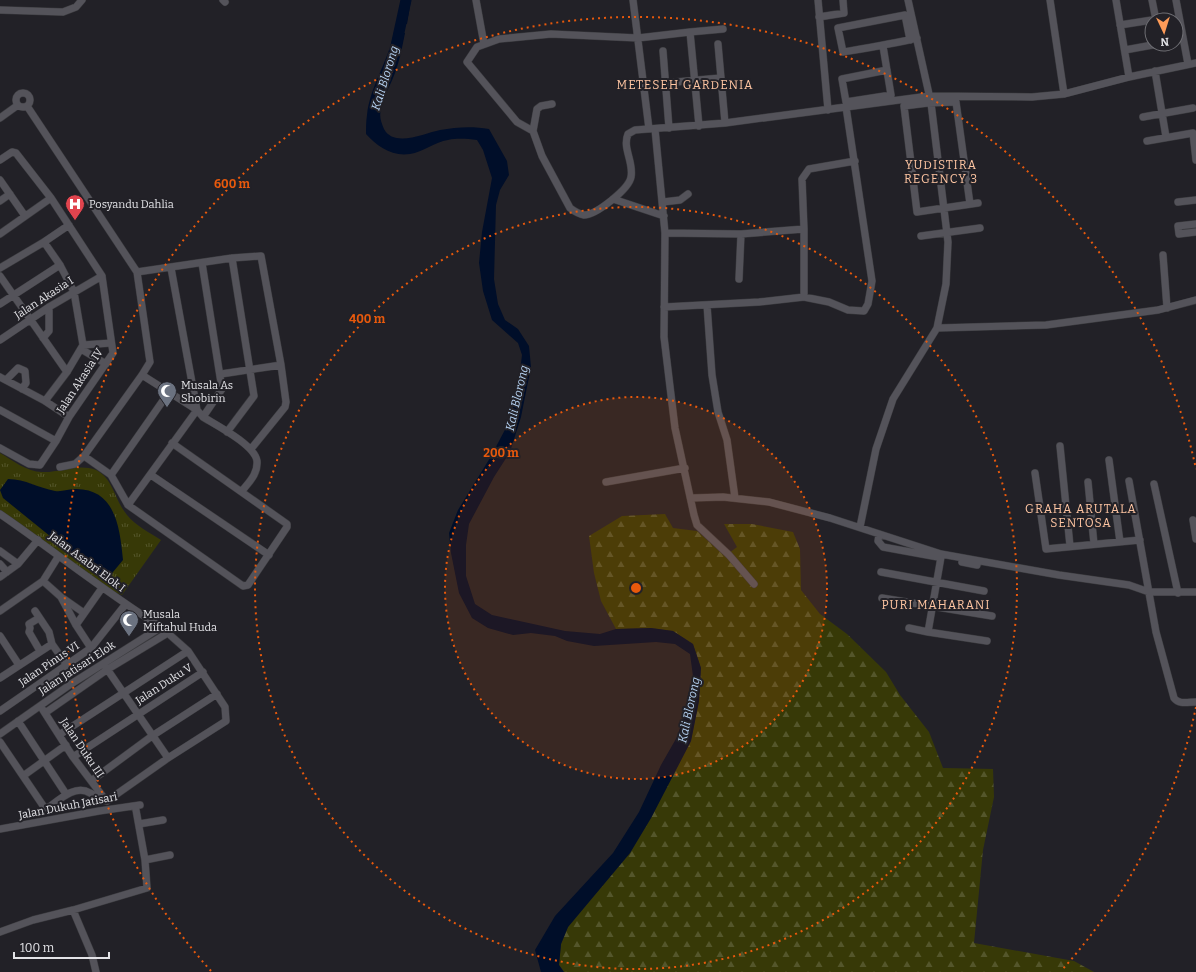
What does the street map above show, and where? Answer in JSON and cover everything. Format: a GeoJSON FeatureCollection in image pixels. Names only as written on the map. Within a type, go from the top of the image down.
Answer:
{"type":"FeatureCollection","features":[{"type":"Feature","properties":{"kind":"street"},"geometry":{"type":"LineString","coordinates":[[0,10],[63,12],[76,7],[82,0]]}},
{"type":"Feature","properties":{"kind":"street"},"geometry":{"type":"LineString","coordinates":[[476,0],[484,44]]}},
{"type":"Feature","properties":{"kind":"street"},"geometry":{"type":"LineString","coordinates":[[633,0],[663,202],[665,233],[664,337],[675,428],[697,525],[729,555],[754,584]]}},
{"type":"Feature","properties":{"kind":"street"},"geometry":{"type":"LineString","coordinates":[[818,0],[828,110]]}},
{"type":"Feature","properties":{"kind":"street"},"geometry":{"type":"LineString","coordinates":[[819,17],[844,13],[843,0]]}},
{"type":"Feature","properties":{"kind":"street"},"geometry":{"type":"LineString","coordinates":[[908,0],[913,39]]}},
{"type":"Feature","properties":{"kind":"street"},"geometry":{"type":"LineString","coordinates":[[1050,0],[1064,94]]}},
{"type":"Feature","properties":{"kind":"street"},"geometry":{"type":"LineString","coordinates":[[1119,0],[1120,25],[1130,77]]}},
{"type":"Feature","properties":{"kind":"street"},"geometry":{"type":"LineString","coordinates":[[1152,0],[1153,12]]}},
{"type":"Feature","properties":{"kind":"street"},"geometry":{"type":"LineString","coordinates":[[1176,0],[1178,12]]}},
{"type":"Feature","properties":{"kind":"street"},"geometry":{"type":"LineString","coordinates":[[860,527],[876,449],[892,399],[937,328],[946,284],[948,242],[930,101],[913,39],[904,15],[838,28],[843,52],[883,46],[913,39]]}},
{"type":"Feature","properties":{"kind":"street"},"geometry":{"type":"LineString","coordinates":[[1120,25],[1144,21]]}},
{"type":"Feature","properties":{"kind":"street"},"geometry":{"type":"LineString","coordinates":[[533,131],[517,122],[467,62],[477,47],[499,39],[551,34],[638,38],[723,29]]}},
{"type":"Feature","properties":{"kind":"street"},"geometry":{"type":"LineString","coordinates":[[690,32],[699,126]]}},
{"type":"Feature","properties":{"kind":"street"},"geometry":{"type":"LineString","coordinates":[[1184,40],[1188,64]]}},
{"type":"Feature","properties":{"kind":"street"},"geometry":{"type":"LineString","coordinates":[[718,44],[725,123]]}},
{"type":"Feature","properties":{"kind":"street"},"geometry":{"type":"LineString","coordinates":[[883,46],[887,70],[891,95],[846,102],[842,79],[887,70]]}},
{"type":"Feature","properties":{"kind":"street"},"geometry":{"type":"LineString","coordinates":[[1125,50],[1144,47]]}},
{"type":"Feature","properties":{"kind":"street"},"geometry":{"type":"LineString","coordinates":[[663,51],[664,83],[669,128]]}},
{"type":"Feature","properties":{"kind":"street"},"geometry":{"type":"LineString","coordinates":[[552,104],[541,106],[537,109],[533,131],[542,156],[570,208],[577,213],[584,215],[613,199],[628,186],[632,176],[625,141],[628,134],[635,130],[699,126],[846,107],[1064,94],[1155,71],[1196,63]]}},
{"type":"Feature","properties":{"kind":"street"},"geometry":{"type":"LineString","coordinates":[[1155,71],[1166,137]]}},
{"type":"Feature","properties":{"kind":"street"},"geometry":{"type":"LineString","coordinates":[[664,83],[720,78]]}},
{"type":"Feature","properties":{"kind":"street"},"geometry":{"type":"LineString","coordinates":[[18,106],[16,98],[19,94],[24,93],[30,97],[28,106]]}},
{"type":"Feature","properties":{"kind":"street"},"geometry":{"type":"LineString","coordinates":[[970,204],[956,102],[930,101],[904,106],[917,212],[978,203]]}},
{"type":"Feature","properties":{"kind":"street"},"geometry":{"type":"LineString","coordinates":[[18,106],[23,108],[28,106]]}},
{"type":"Feature","properties":{"kind":"street"},"geometry":{"type":"LineString","coordinates":[[0,118],[18,106]]}},
{"type":"Feature","properties":{"kind":"street"},"geometry":{"type":"LineString","coordinates":[[28,106],[137,272],[150,362],[84,456],[75,464],[60,467]]}},
{"type":"Feature","properties":{"kind":"street"},"geometry":{"type":"LineString","coordinates":[[664,306],[707,306],[804,297],[829,302],[848,310],[864,311],[868,304],[872,280],[846,107]]}},
{"type":"Feature","properties":{"kind":"street"},"geometry":{"type":"LineString","coordinates":[[1143,117],[1193,108]]}},
{"type":"Feature","properties":{"kind":"street"},"geometry":{"type":"LineString","coordinates":[[1147,141],[1193,133],[1196,160]]}},
{"type":"Feature","properties":{"kind":"street"},"geometry":{"type":"LineString","coordinates":[[0,160],[12,152],[16,153],[51,198],[102,276]]}},
{"type":"Feature","properties":{"kind":"street"},"geometry":{"type":"LineString","coordinates":[[804,297],[802,179],[805,173],[810,169],[855,161]]}},
{"type":"Feature","properties":{"kind":"street"},"geometry":{"type":"LineString","coordinates":[[0,180],[25,216]]}},
{"type":"Feature","properties":{"kind":"street"},"geometry":{"type":"LineString","coordinates":[[0,201],[10,194]]}},
{"type":"Feature","properties":{"kind":"street"},"geometry":{"type":"LineString","coordinates":[[663,202],[680,200],[688,194]]}},
{"type":"Feature","properties":{"kind":"street"},"geometry":{"type":"LineString","coordinates":[[0,234],[51,198]]}},
{"type":"Feature","properties":{"kind":"street"},"geometry":{"type":"LineString","coordinates":[[613,199],[664,216]]}},
{"type":"Feature","properties":{"kind":"street"},"geometry":{"type":"LineString","coordinates":[[1178,202],[1196,200]]}},
{"type":"Feature","properties":{"kind":"street"},"geometry":{"type":"LineString","coordinates":[[1196,224],[1178,226],[1179,234],[1196,232]]}},
{"type":"Feature","properties":{"kind":"street"},"geometry":{"type":"LineString","coordinates":[[0,268],[44,242],[68,225]]}},
{"type":"Feature","properties":{"kind":"street"},"geometry":{"type":"LineString","coordinates":[[921,236],[980,228]]}},
{"type":"Feature","properties":{"kind":"street"},"geometry":{"type":"LineString","coordinates":[[665,233],[741,234],[804,229]]}},
{"type":"Feature","properties":{"kind":"street"},"geometry":{"type":"LineString","coordinates":[[739,279],[741,234]]}},
{"type":"Feature","properties":{"kind":"street"},"geometry":{"type":"LineString","coordinates":[[44,242],[60,265],[74,292],[82,347],[67,372],[45,401]]}},
{"type":"Feature","properties":{"kind":"street"},"geometry":{"type":"LineString","coordinates":[[137,272],[258,255],[262,258],[286,402],[285,407],[251,449]]}},
{"type":"Feature","properties":{"kind":"street"},"geometry":{"type":"LineString","coordinates":[[1163,255],[1167,308]]}},
{"type":"Feature","properties":{"kind":"street"},"geometry":{"type":"LineString","coordinates":[[227,432],[254,396],[232,258]]}},
{"type":"Feature","properties":{"kind":"street"},"geometry":{"type":"LineString","coordinates":[[202,263],[221,374],[222,391],[202,417]]}},
{"type":"Feature","properties":{"kind":"street"},"geometry":{"type":"LineString","coordinates":[[0,304],[60,265]]}},
{"type":"Feature","properties":{"kind":"street"},"geometry":{"type":"LineString","coordinates":[[128,505],[151,475],[172,442],[197,410],[171,268]]}},
{"type":"Feature","properties":{"kind":"street"},"geometry":{"type":"LineString","coordinates":[[0,276],[67,372]]}},
{"type":"Feature","properties":{"kind":"street","name":"Jalan Akasia I"},"geometry":{"type":"LineString","coordinates":[[0,340],[49,307],[102,276]]}},
{"type":"Feature","properties":{"kind":"street","name":"Jalan Akasia IV"},"geometry":{"type":"LineString","coordinates":[[0,448],[29,464],[36,466],[42,463],[69,417],[113,353],[102,276]]}},
{"type":"Feature","properties":{"kind":"street"},"geometry":{"type":"LineString","coordinates":[[937,328],[1046,325],[1167,308],[1196,300]]}},
{"type":"Feature","properties":{"kind":"street"},"geometry":{"type":"LineString","coordinates":[[707,306],[712,375],[718,412],[727,440],[735,498]]}},
{"type":"Feature","properties":{"kind":"street"},"geometry":{"type":"LineString","coordinates":[[43,338],[49,331],[49,307]]}},
{"type":"Feature","properties":{"kind":"street"},"geometry":{"type":"LineString","coordinates":[[82,347],[111,343]]}},
{"type":"Feature","properties":{"kind":"street"},"geometry":{"type":"LineString","coordinates":[[82,347],[106,364]]}},
{"type":"Feature","properties":{"kind":"street"},"geometry":{"type":"LineString","coordinates":[[221,374],[281,366]]}},
{"type":"Feature","properties":{"kind":"street"},"geometry":{"type":"LineString","coordinates":[[22,389],[26,383],[25,371],[18,368],[3,378],[22,389],[45,401],[69,417]]}},
{"type":"Feature","properties":{"kind":"street"},"geometry":{"type":"LineString","coordinates":[[142,375],[197,410],[202,417],[251,449],[256,459],[255,471],[253,478],[242,491]]}},
{"type":"Feature","properties":{"kind":"street"},"geometry":{"type":"LineString","coordinates":[[111,475],[169,392]]}},
{"type":"Feature","properties":{"kind":"street"},"geometry":{"type":"LineString","coordinates":[[0,410],[56,441]]}},
{"type":"Feature","properties":{"kind":"street"},"geometry":{"type":"LineString","coordinates":[[84,456],[111,475],[128,505],[243,586],[249,584],[288,524],[172,442]]}},
{"type":"Feature","properties":{"kind":"street"},"geometry":{"type":"LineString","coordinates":[[1060,446],[1070,546]]}},
{"type":"Feature","properties":{"kind":"street"},"geometry":{"type":"LineString","coordinates":[[1109,460],[1120,542]]}},
{"type":"Feature","properties":{"kind":"street"},"geometry":{"type":"LineString","coordinates":[[606,482],[685,468]]}},
{"type":"Feature","properties":{"kind":"street"},"geometry":{"type":"LineString","coordinates":[[1035,473],[1046,549],[1140,540]]}},
{"type":"Feature","properties":{"kind":"street"},"geometry":{"type":"LineString","coordinates":[[151,475],[269,555]]}},
{"type":"Feature","properties":{"kind":"street"},"geometry":{"type":"LineString","coordinates":[[1129,481],[1156,632],[1174,698],[1176,702],[1196,702]]}},
{"type":"Feature","properties":{"kind":"street"},"geometry":{"type":"LineString","coordinates":[[1088,482],[1094,544]]}},
{"type":"Feature","properties":{"kind":"street"},"geometry":{"type":"LineString","coordinates":[[1154,484],[1178,593]]}},
{"type":"Feature","properties":{"kind":"street"},"geometry":{"type":"LineString","coordinates":[[691,498],[735,498],[769,502],[860,527],[941,554],[1058,575],[1129,585],[1149,592],[1196,592]]}},
{"type":"Feature","properties":{"kind":"street","name":"Jalan Asabri Elok I"},"geometry":{"type":"LineString","coordinates":[[0,514],[38,540],[58,557],[125,605],[161,627]]}},
{"type":"Feature","properties":{"kind":"street"},"geometry":{"type":"LineString","coordinates":[[1193,520],[1196,539]]}},
{"type":"Feature","properties":{"kind":"street"},"geometry":{"type":"LineString","coordinates":[[879,534],[878,541],[882,547],[977,565]]}},
{"type":"Feature","properties":{"kind":"street"},"geometry":{"type":"LineString","coordinates":[[0,577],[18,564],[38,540]]}},
{"type":"Feature","properties":{"kind":"street"},"geometry":{"type":"LineString","coordinates":[[0,551],[18,564]]}},
{"type":"Feature","properties":{"kind":"street"},"geometry":{"type":"LineString","coordinates":[[0,610],[43,581],[58,557]]}},
{"type":"Feature","properties":{"kind":"street"},"geometry":{"type":"LineString","coordinates":[[928,632],[941,557]]}},
{"type":"Feature","properties":{"kind":"street"},"geometry":{"type":"LineString","coordinates":[[0,564],[7,572]]}},
{"type":"Feature","properties":{"kind":"street"},"geometry":{"type":"LineString","coordinates":[[881,572],[984,591]]}},
{"type":"Feature","properties":{"kind":"street"},"geometry":{"type":"LineString","coordinates":[[43,581],[61,597],[84,613]]}},
{"type":"Feature","properties":{"kind":"street"},"geometry":{"type":"LineString","coordinates":[[76,625],[102,588]]}},
{"type":"Feature","properties":{"kind":"street"},"geometry":{"type":"LineString","coordinates":[[61,597],[76,625],[91,648]]}},
{"type":"Feature","properties":{"kind":"street"},"geometry":{"type":"LineString","coordinates":[[882,598],[992,616]]}},
{"type":"Feature","properties":{"kind":"street","name":"Jalan Pinus VI"},"geometry":{"type":"LineString","coordinates":[[0,711],[91,648],[125,605]]}},
{"type":"Feature","properties":{"kind":"street"},"geometry":{"type":"LineString","coordinates":[[35,611],[49,632],[52,644],[66,664]]}},
{"type":"Feature","properties":{"kind":"street"},"geometry":{"type":"LineString","coordinates":[[39,618],[29,624],[29,632],[40,651]]}},
{"type":"Feature","properties":{"kind":"street"},"geometry":{"type":"LineString","coordinates":[[0,742],[46,808],[66,794],[86,791],[107,801],[168,758],[226,721],[225,707],[188,651],[166,634],[161,627]]}},
{"type":"Feature","properties":{"kind":"street","name":"Jalan Jatisari Elok"},"geometry":{"type":"LineString","coordinates":[[45,713],[106,666],[161,627]]}},
{"type":"Feature","properties":{"kind":"street"},"geometry":{"type":"LineString","coordinates":[[909,628],[988,641]]}},
{"type":"Feature","properties":{"kind":"street","name":"Jalan Jatisari Elok"},"geometry":{"type":"LineString","coordinates":[[0,734],[40,706],[106,666],[166,634]]}},
{"type":"Feature","properties":{"kind":"street"},"geometry":{"type":"LineString","coordinates":[[0,636],[19,665]]}},
{"type":"Feature","properties":{"kind":"street"},"geometry":{"type":"LineString","coordinates":[[0,678],[52,644]]}},
{"type":"Feature","properties":{"kind":"street"},"geometry":{"type":"LineString","coordinates":[[59,735],[188,651]]}},
{"type":"Feature","properties":{"kind":"street","name":"Jalan Duku V"},"geometry":{"type":"LineString","coordinates":[[106,666],[138,714]]}},
{"type":"Feature","properties":{"kind":"street","name":"Jalan Duku V"},"geometry":{"type":"LineString","coordinates":[[73,757],[202,672]]}},
{"type":"Feature","properties":{"kind":"street"},"geometry":{"type":"LineString","coordinates":[[91,781],[152,736],[216,694]]}},
{"type":"Feature","properties":{"kind":"street","name":"Jalan Duku III"},"geometry":{"type":"LineString","coordinates":[[40,706],[73,757],[107,801]]}},
{"type":"Feature","properties":{"kind":"street"},"geometry":{"type":"LineString","coordinates":[[138,714],[168,758]]}},
{"type":"Feature","properties":{"kind":"street"},"geometry":{"type":"LineString","coordinates":[[18,721],[46,761],[66,794]]}},
{"type":"Feature","properties":{"kind":"street"},"geometry":{"type":"LineString","coordinates":[[23,776],[66,746]]}},
{"type":"Feature","properties":{"kind":"street","name":"Jalan Dukuh Jatisari"},"geometry":{"type":"LineString","coordinates":[[0,829],[138,808],[139,824]]}},
{"type":"Feature","properties":{"kind":"street"},"geometry":{"type":"LineString","coordinates":[[0,932],[33,920],[144,890],[148,884],[139,824],[163,820]]}},
{"type":"Feature","properties":{"kind":"street"},"geometry":{"type":"LineString","coordinates":[[145,860],[170,855]]}},
{"type":"Feature","properties":{"kind":"street"},"geometry":{"type":"LineString","coordinates":[[73,910],[92,955],[96,972]]}},
{"type":"Feature","properties":{"kind":"green space"},"geometry":{"type":"Polygon","coordinates":[[[0,453],[20,465],[36,471],[49,472],[75,468],[89,468],[96,470],[106,478],[130,519],[161,540],[122,595],[110,590],[0,511],[0,453]]]}},
{"type":"Feature","properties":{"kind":"green space"},"geometry":{"type":"Polygon","coordinates":[[[665,514],[673,528],[697,531],[725,556],[737,547],[724,524],[752,524],[793,532],[800,549],[801,590],[820,614],[847,634],[886,672],[900,695],[929,732],[943,768],[993,769],[994,797],[983,850],[974,943],[1074,961],[1094,972],[564,972],[559,965],[561,944],[568,927],[630,853],[651,818],[691,741],[699,701],[701,668],[693,644],[673,631],[651,628],[616,629],[601,601],[594,573],[589,536],[622,516],[665,514]]]}},
{"type":"Feature","properties":{"kind":"water"},"geometry":{"type":"Polygon","coordinates":[[[401,0],[411,0],[407,24],[398,23],[401,0]]]}},
{"type":"Feature","properties":{"kind":"water"},"geometry":{"type":"Polygon","coordinates":[[[394,32],[405,33],[397,67],[380,112],[381,122],[384,129],[389,135],[395,138],[410,138],[452,128],[471,127],[489,129],[507,161],[509,175],[500,190],[496,205],[494,279],[498,304],[505,320],[518,329],[529,346],[531,367],[521,417],[510,452],[494,477],[469,524],[466,545],[466,576],[475,604],[492,615],[565,631],[600,634],[616,629],[651,628],[673,631],[693,644],[701,668],[699,701],[691,741],[651,818],[630,853],[568,927],[561,944],[559,965],[564,972],[541,972],[535,950],[555,916],[613,853],[639,812],[661,765],[677,737],[684,716],[693,676],[690,654],[675,644],[656,642],[594,646],[567,641],[555,636],[531,633],[513,635],[488,628],[472,618],[459,593],[451,553],[449,533],[458,510],[490,458],[508,424],[517,395],[522,355],[518,343],[492,320],[483,291],[479,263],[482,232],[492,178],[483,150],[477,140],[448,140],[415,153],[397,154],[385,150],[366,134],[366,120],[369,104],[392,42],[394,32]]]}},
{"type":"Feature","properties":{"kind":"water"},"geometry":{"type":"Polygon","coordinates":[[[8,479],[21,480],[55,491],[76,489],[89,491],[100,496],[108,503],[117,524],[123,560],[108,578],[103,579],[3,498],[0,490],[8,479]]]}},
{"type":"Feature","properties":{"kind":"waterway","name":"Kali Blorong"},"geometry":{"type":"LineString","coordinates":[[396,46],[406,0]]}},
{"type":"Feature","properties":{"kind":"place","name":"Posyandu Dahlia"},"geometry":{"type":"Point","coordinates":[75,221]}},
{"type":"Feature","properties":{"kind":"place","name":"Musala As Shobirin"},"geometry":{"type":"Point","coordinates":[167,408]}},
{"type":"Feature","properties":{"kind":"place","name":"Musala Miftahul Huda"},"geometry":{"type":"Point","coordinates":[129,637]}},
{"type":"Feature","properties":{"kind":"district","name":"METESEH GARDENIA"},"geometry":{"type":"Point","coordinates":[685,85]}},
{"type":"Feature","properties":{"kind":"district","name":"YUDISTIRA REGENCY 3"},"geometry":{"type":"Point","coordinates":[941,172]}},
{"type":"Feature","properties":{"kind":"district","name":"GRAHA ARUTALA SENTOSA"},"geometry":{"type":"Point","coordinates":[1081,516]}},
{"type":"Feature","properties":{"kind":"district","name":"PURI MAHARANI"},"geometry":{"type":"Point","coordinates":[936,605]}}]}
